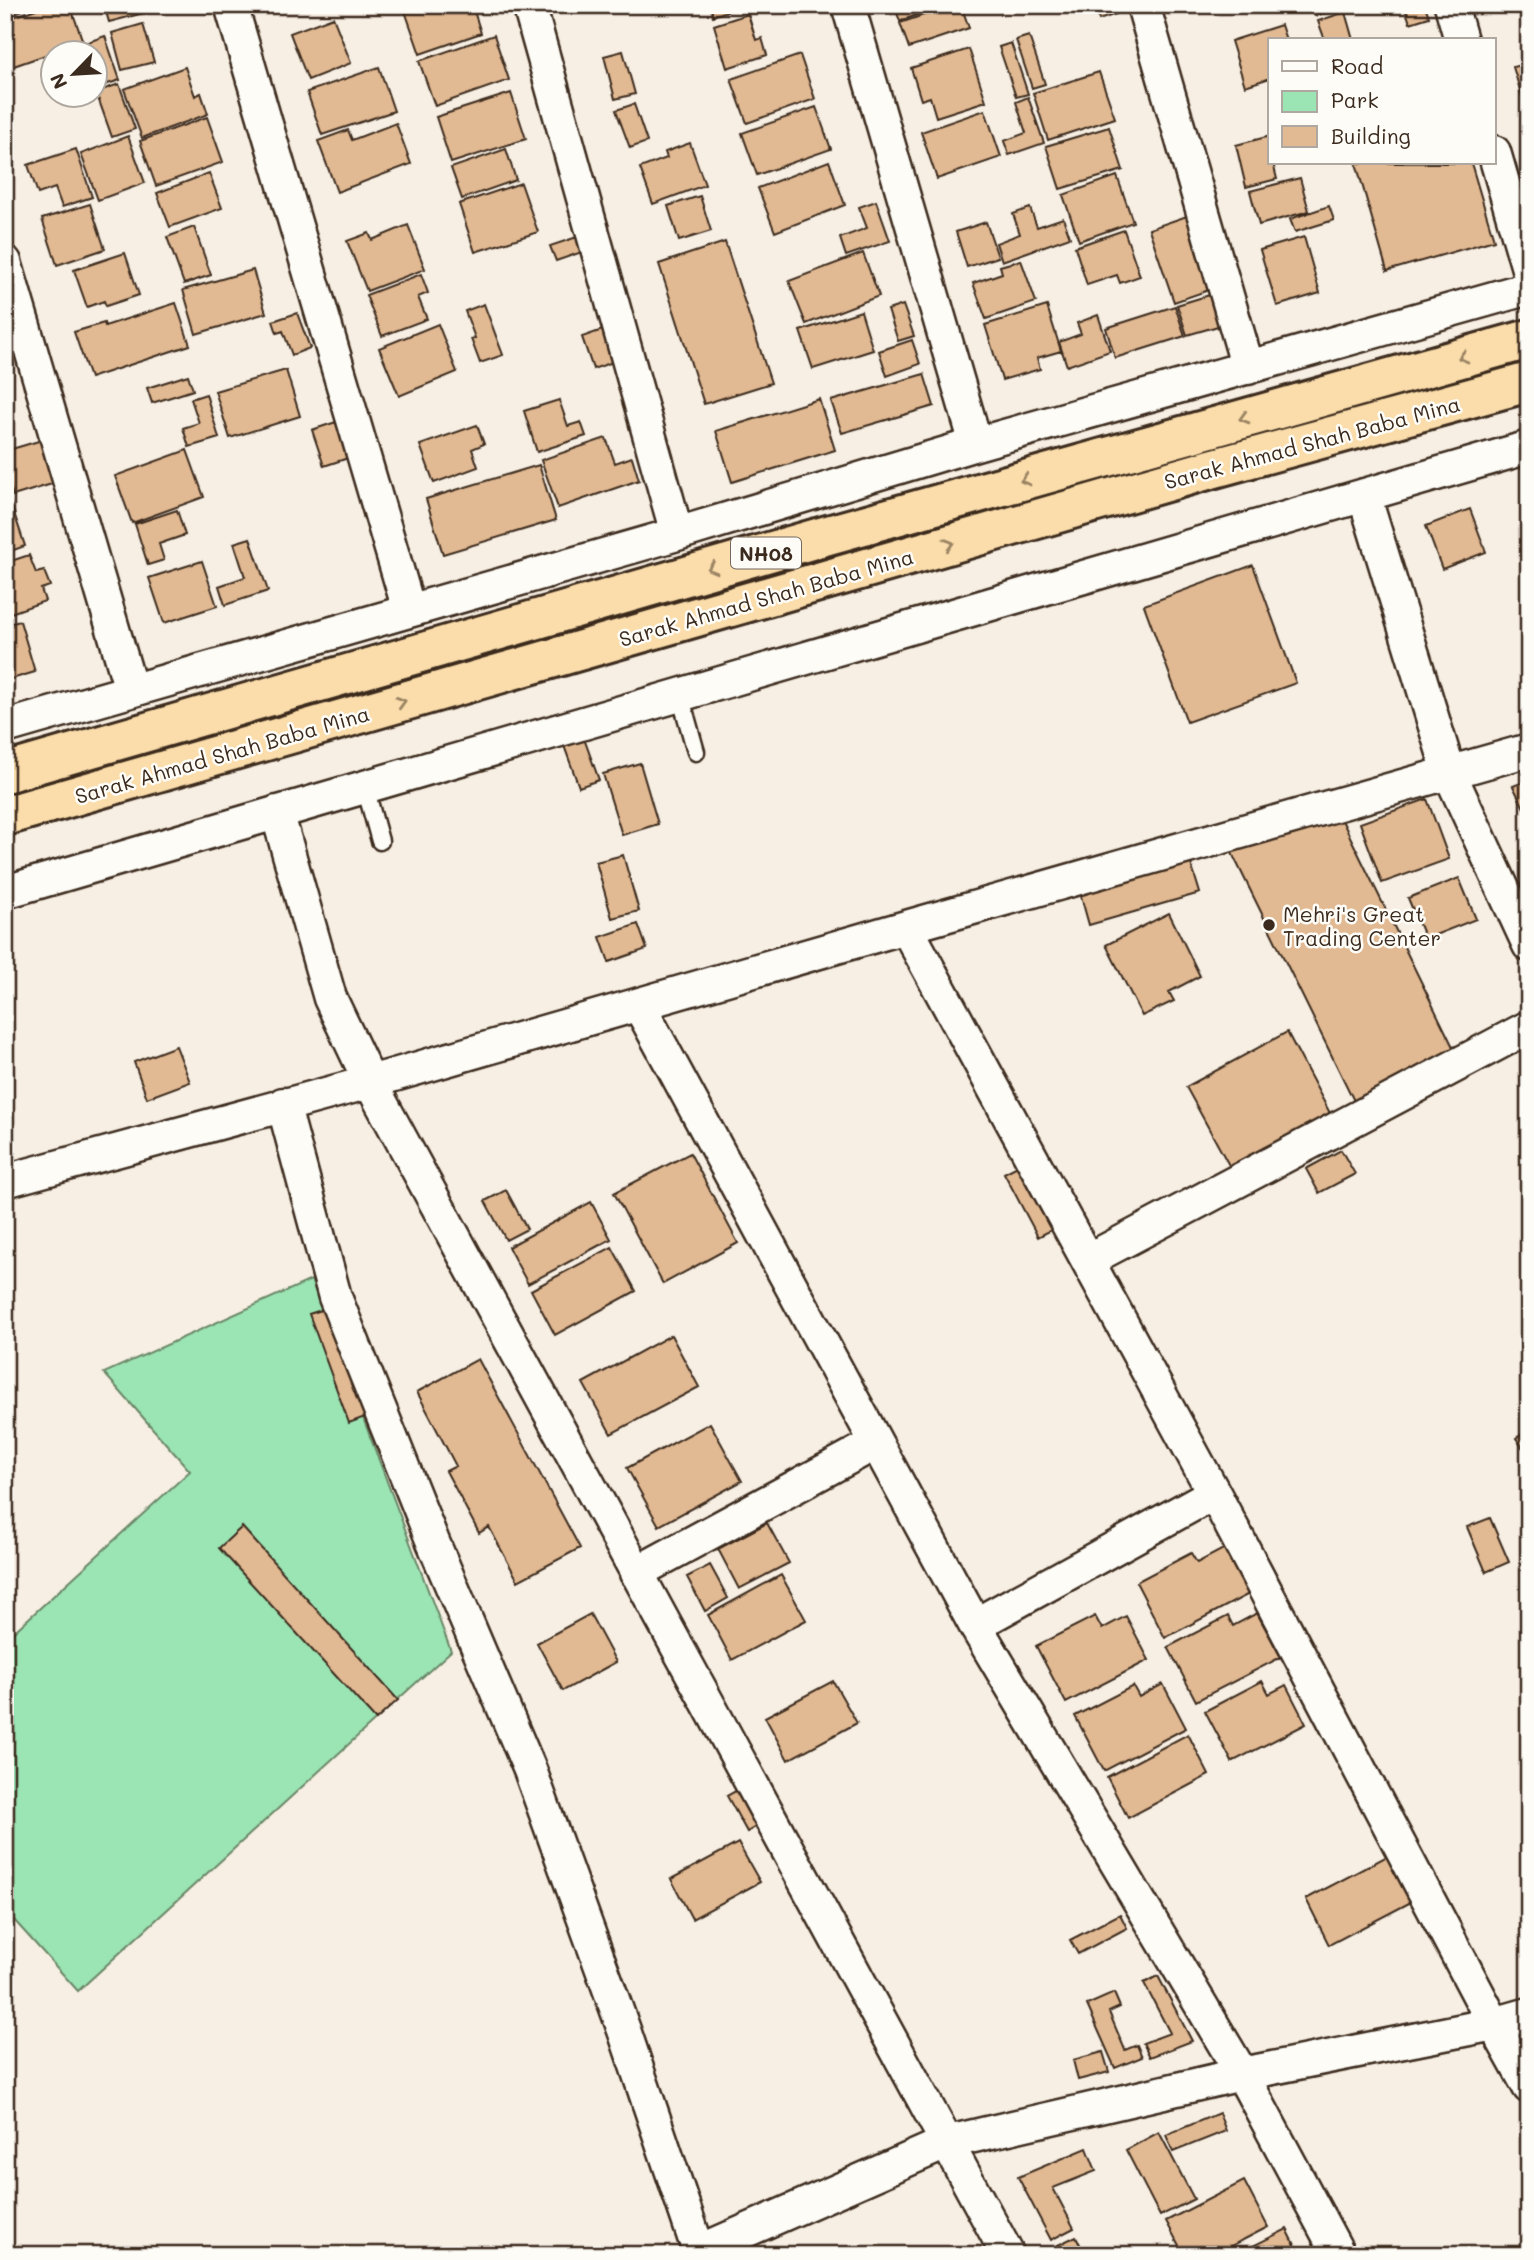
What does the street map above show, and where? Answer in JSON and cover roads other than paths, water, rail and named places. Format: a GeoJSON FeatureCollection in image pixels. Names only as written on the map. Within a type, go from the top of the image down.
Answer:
{"type":"FeatureCollection","features":[{"type":"Feature","properties":{"kind":"highway","name":"NH08"},"geometry":{"type":"LineString","coordinates":[[5,773],[828,535],[1529,339]]}},
{"type":"Feature","properties":{"kind":"highway","name":"Sarak Ahmad Shah Baba Mina"},"geometry":{"type":"LineString","coordinates":[[5,816],[1185,477],[1529,382]]}},
{"type":"Feature","properties":{"kind":"street"},"geometry":{"type":"LineString","coordinates":[[231,5],[409,610]]}},
{"type":"Feature","properties":{"kind":"street"},"geometry":{"type":"LineString","coordinates":[[529,5],[677,534]]}},
{"type":"Feature","properties":{"kind":"street"},"geometry":{"type":"LineString","coordinates":[[848,5],[976,444]]}},
{"type":"Feature","properties":{"kind":"street"},"geometry":{"type":"LineString","coordinates":[[1143,5],[1248,368]]}},
{"type":"Feature","properties":{"kind":"street"},"geometry":{"type":"LineString","coordinates":[[1451,5],[1460,38]]}},
{"type":"Feature","properties":{"kind":"street"},"geometry":{"type":"LineString","coordinates":[[1496,159],[1529,272]]}},
{"type":"Feature","properties":{"kind":"street"},"geometry":{"type":"LineString","coordinates":[[5,262],[131,690]]}},
{"type":"Feature","properties":{"kind":"street"},"geometry":{"type":"LineString","coordinates":[[5,727],[677,534],[976,444],[1529,288]]}},
{"type":"Feature","properties":{"kind":"street"},"geometry":{"type":"LineString","coordinates":[[5,892],[1529,447]]}},
{"type":"Feature","properties":{"kind":"street"},"geometry":{"type":"LineString","coordinates":[[1364,495],[1449,772],[1529,945]]}},
{"type":"Feature","properties":{"kind":"street"},"geometry":{"type":"LineString","coordinates":[[5,1181],[639,1006],[906,926],[1529,750]]}},
{"type":"Feature","properties":{"kind":"street"},"geometry":{"type":"LineString","coordinates":[[277,812],[330,998],[370,1082],[1009,2255]]}},
{"type":"Feature","properties":{"kind":"street"},"geometry":{"type":"LineString","coordinates":[[906,926],[1214,1493],[1529,2087]]}},
{"type":"Feature","properties":{"kind":"street"},"geometry":{"type":"LineString","coordinates":[[639,1006],[975,1625],[1242,2074],[1339,2255]]}},
{"type":"Feature","properties":{"kind":"street"},"geometry":{"type":"LineString","coordinates":[[1088,1260],[1529,1027]]}},
{"type":"Feature","properties":{"kind":"street"},"geometry":{"type":"LineString","coordinates":[[283,1104],[335,1297],[433,1542],[530,1770],[624,2030],[700,2253],[948,2142],[1242,2074],[1494,2024],[1529,2014]]}},
{"type":"Feature","properties":{"kind":"street"},"geometry":{"type":"LineString","coordinates":[[636,1573],[876,1443]]}},
{"type":"Feature","properties":{"kind":"street"},"geometry":{"type":"LineString","coordinates":[[975,1625],[1214,1493]]}},
{"type":"Feature","properties":{"kind":"lane"},"geometry":{"type":"LineString","coordinates":[[680,695],[695,752]]}},
{"type":"Feature","properties":{"kind":"lane"},"geometry":{"type":"LineString","coordinates":[[365,787],[380,841]]}},
{"type":"Feature","properties":{"kind":"place","name":"Mehri's Great Trading Center"},"geometry":{"type":"Point","coordinates":[1269,925]}}]}
